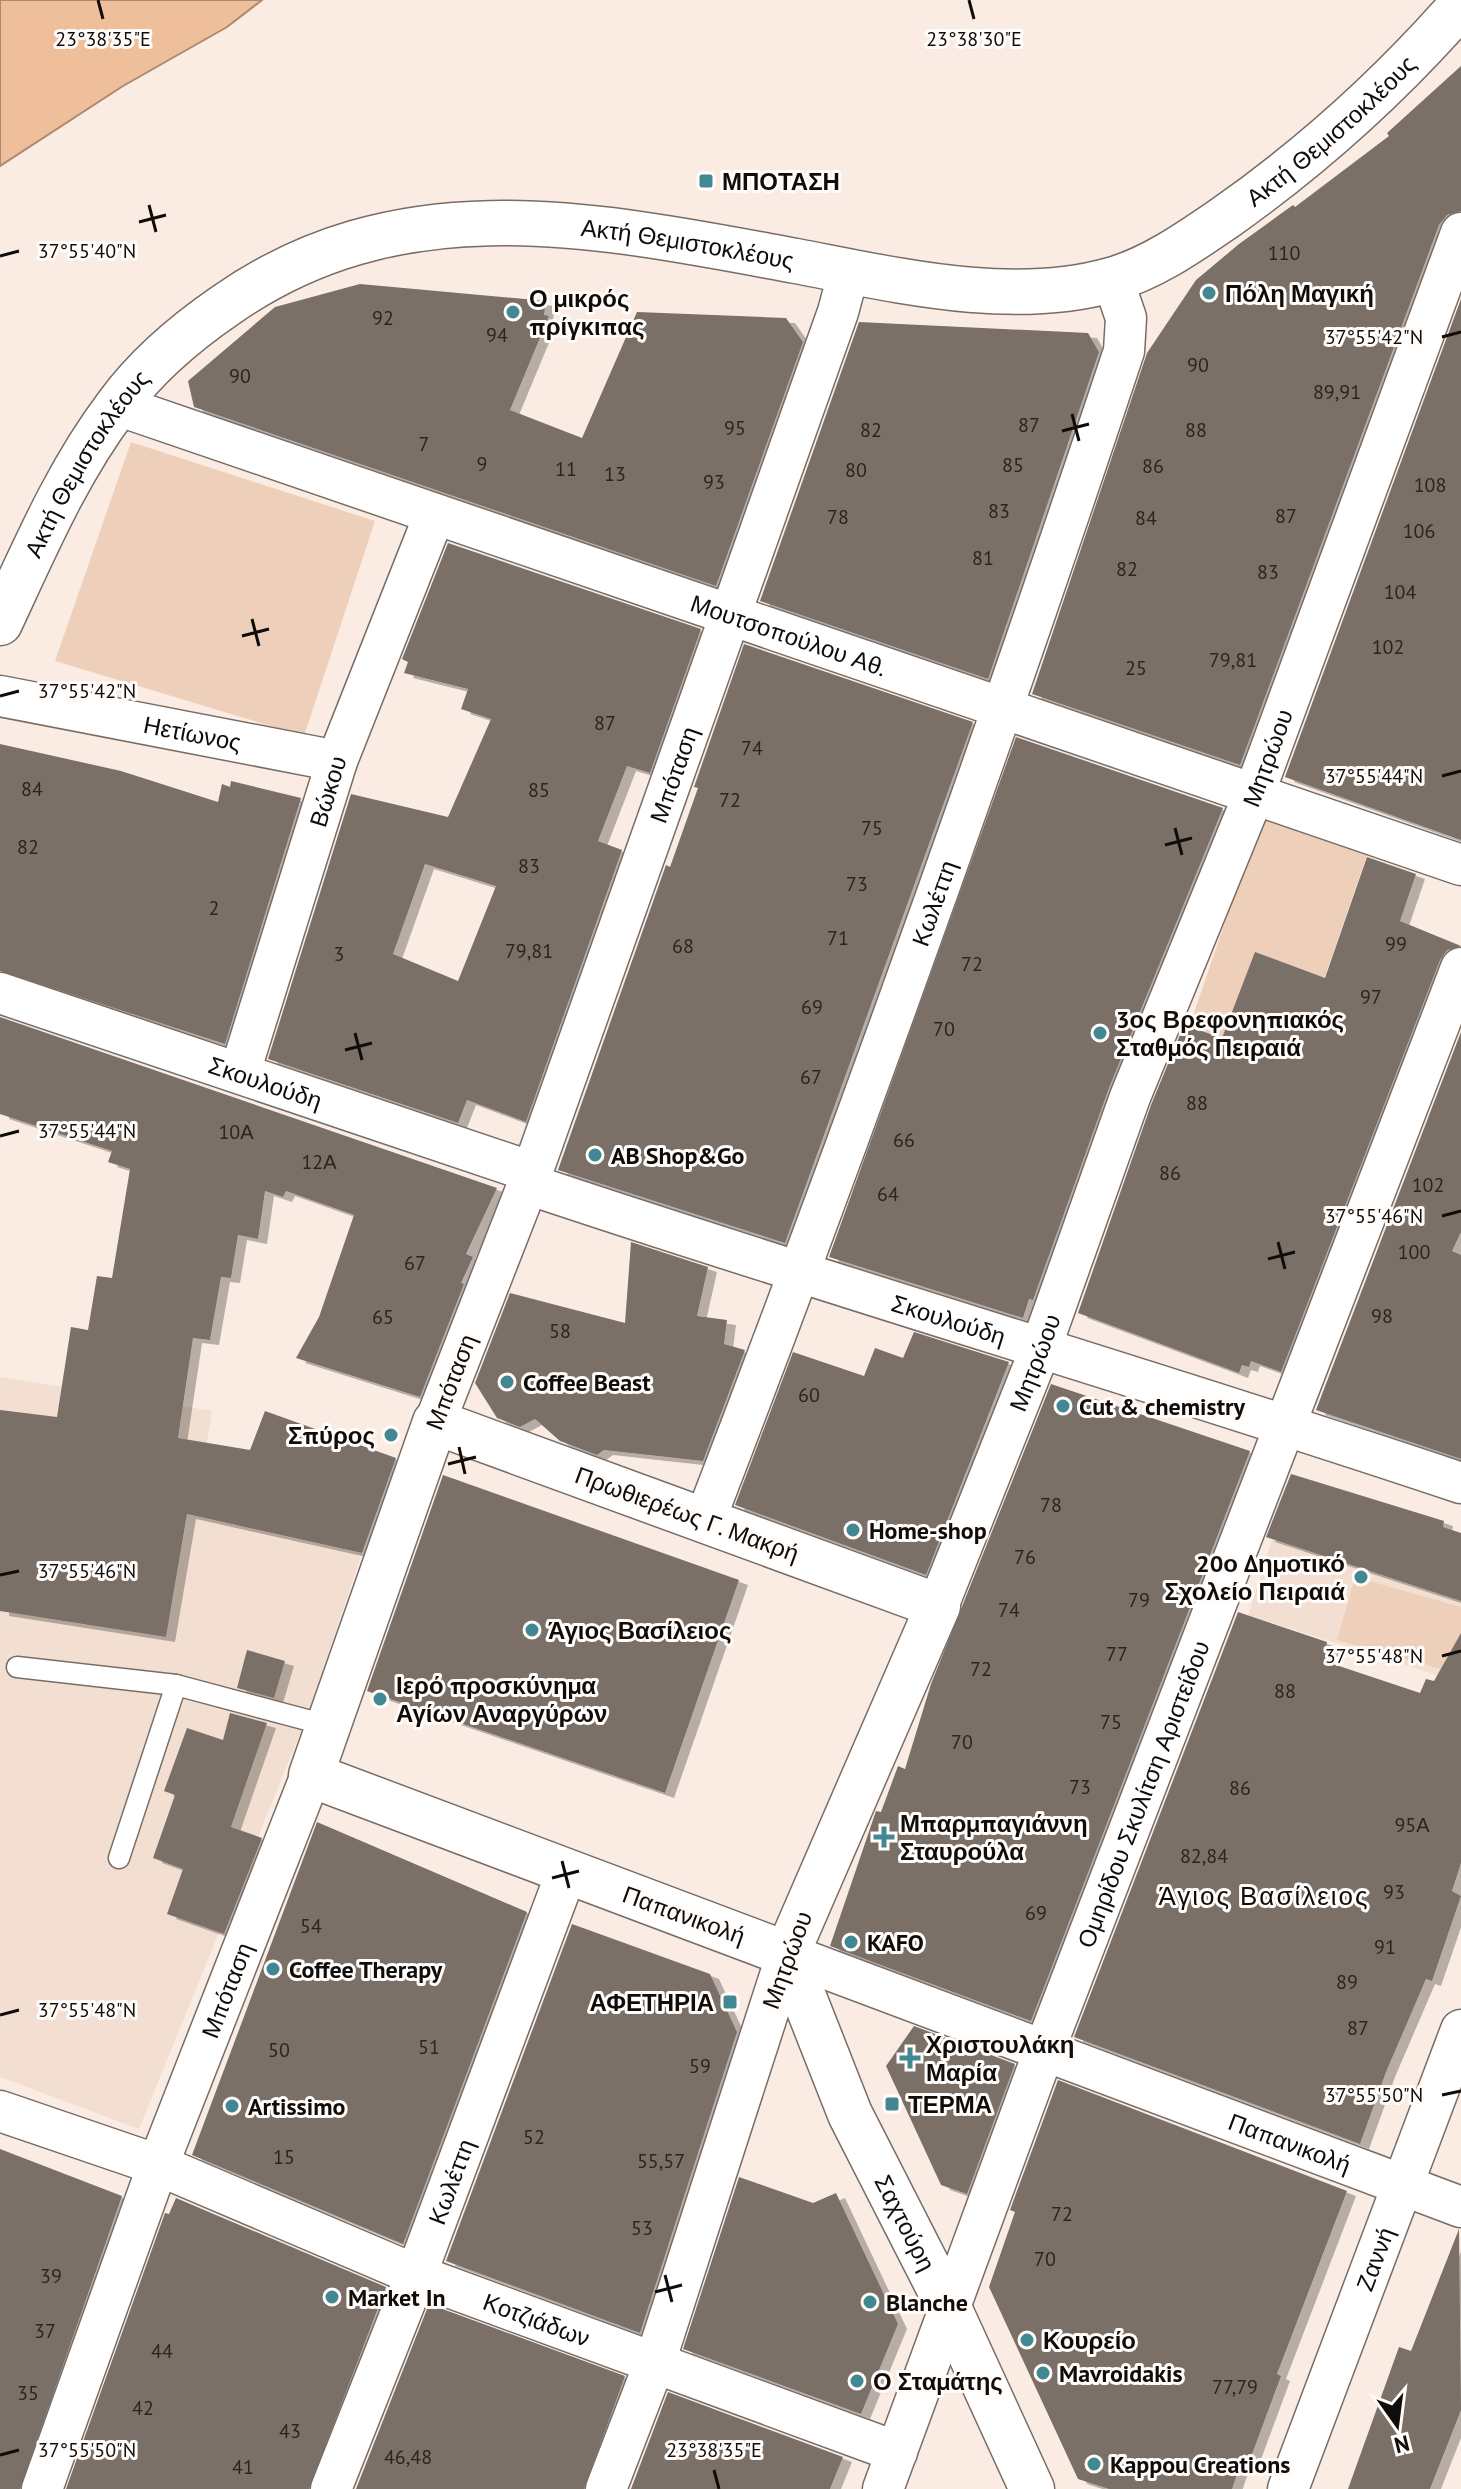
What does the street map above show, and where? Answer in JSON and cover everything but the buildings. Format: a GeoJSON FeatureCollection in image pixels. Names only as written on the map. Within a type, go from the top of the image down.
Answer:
{"type":"FeatureCollection","features":[{"type":"Feature","properties":{"kind":"street","name":"Ακτή Θεμιστοκλέους"},"geometry":{"type":"LineString","coordinates":[[0,623],[66,482],[117,405],[158,357],[255,285],[345,243],[407,229],[469,221],[582,226],[849,271],[1013,291],[1063,290],[1113,280],[1189,243],[1328,140],[1411,63],[1461,5]]}},
{"type":"Feature","properties":{"kind":"street","name":"Μητρώου"},"geometry":{"type":"LineString","coordinates":[[606,2489],[655,2362],[787,1954],[938,1606],[1040,1350],[1130,1097],[1254,794],[1461,233]]}},
{"type":"Feature","properties":{"kind":"street","name":"Μπόταση"},"geometry":{"type":"LineString","coordinates":[[42,2489],[158,2165],[311,1775],[326,1725],[435,1422],[530,1178],[838,312],[849,271]]}},
{"type":"Feature","properties":{"kind":"street","name":"Κωλέττη"},"geometry":{"type":"LineString","coordinates":[[705,1520],[799,1275],[1005,709],[1124,351],[1126,318],[1113,280]]}},
{"type":"Feature","properties":{"kind":"street","name":"Μουτσοπούλου Αθ."},"geometry":{"type":"LineString","coordinates":[[117,405],[1461,865]]}},
{"type":"Feature","properties":{"kind":"street","name":"Βώκου"},"geometry":{"type":"LineString","coordinates":[[240,1072],[337,761],[434,516]]}},
{"type":"Feature","properties":{"kind":"street","name":"Ηετίωνος"},"geometry":{"type":"LineString","coordinates":[[0,696],[337,761]]}},
{"type":"Feature","properties":{"kind":"street","name":"Ομηρίδου Σκυλίτση Αριστείδου"},"geometry":{"type":"LineString","coordinates":[[883,2489],[1044,2051],[1461,968]]}},
{"type":"Feature","properties":{"kind":"street","name":"Σκουλούδη"},"geometry":{"type":"LineString","coordinates":[[0,993],[240,1072],[799,1275],[1287,1424],[1461,1483]]}},
{"type":"Feature","properties":{"kind":"street","name":"Πρωθιερέως Γ. Μακρή"},"geometry":{"type":"LineString","coordinates":[[435,1422],[938,1606]]}},
{"type":"Feature","properties":{"kind":"street","name":"Παπανικολή"},"geometry":{"type":"LineString","coordinates":[[311,1775],[1461,2207]]}},
{"type":"Feature","properties":{"kind":"street","name":"Κωλέττη"},"geometry":{"type":"LineString","coordinates":[[331,2489],[416,2275],[567,1871]]}},
{"type":"Feature","properties":{"kind":"street","name":"Σαχτούρη"},"geometry":{"type":"LineString","coordinates":[[787,1954],[850,2114],[950,2310],[1032,2489]]}},
{"type":"Feature","properties":{"kind":"street","name":"Ζαννή"},"geometry":{"type":"LineString","coordinates":[[1288,2489],[1400,2184],[1461,2030]]}},
{"type":"Feature","properties":{"kind":"street","name":"Κοτζιάδων"},"geometry":{"type":"LineString","coordinates":[[0,2111],[158,2165],[416,2275],[897,2452]]}},
{"type":"Feature","properties":{"kind":"lane"},"geometry":{"type":"LineString","coordinates":[[17,1667],[176,1685],[326,1725]]}},
{"type":"Feature","properties":{"kind":"lane"},"geometry":{"type":"LineString","coordinates":[[119,1858],[176,1685]]}},
{"type":"Feature","properties":{"kind":"shaded area"},"geometry":{"type":"Polygon","coordinates":[[[0,0],[262,0],[227,27],[123,86],[0,166],[0,0]]]}},
{"type":"Feature","properties":{"kind":"shaded area"},"geometry":{"type":"Polygon","coordinates":[[[131,442],[375,521],[304,736],[55,661],[131,442]]]}},
{"type":"Feature","properties":{"kind":"shaded area"},"geometry":{"type":"Polygon","coordinates":[[[1261,818],[1367,855],[1303,1040],[1254,1050],[1189,1027],[1261,818]]]}},
{"type":"Feature","properties":{"kind":"shaded area"},"geometry":{"type":"Polygon","coordinates":[[[0,1377],[212,1411],[195,1515],[362,1553],[306,1719],[139,2129],[0,2077],[0,1377]]]}},
{"type":"Feature","properties":{"kind":"shaded area","name":"20ο Δημοτικό Σχολείο Πειραιά"},"geometry":{"type":"Polygon","coordinates":[[[1293,1474],[1444,1521],[1443,1527],[1461,1533],[1461,1683],[1248,1615],[1293,1474]]]}},
{"type":"Feature","properties":{"kind":"shaded area"},"geometry":{"type":"Polygon","coordinates":[[[1355,1577],[1461,1607],[1461,1635],[1451,1672],[1337,1640],[1355,1577]]]}},
{"type":"Feature","properties":{"kind":"place","name":"ΜΠΟΤΑΣΗ"},"geometry":{"type":"Point","coordinates":[706,181]}},
{"type":"Feature","properties":{"kind":"place","name":"Πόλη Μαγική"},"geometry":{"type":"Point","coordinates":[1209,293]}},
{"type":"Feature","properties":{"kind":"place","name":"Ο μικρός πρίγκιπας"},"geometry":{"type":"Point","coordinates":[513,312]}},
{"type":"Feature","properties":{"kind":"place","name":"3ος Βρεφονηπιακός Σταθμός Πειραιά"},"geometry":{"type":"Point","coordinates":[1100,1033]}},
{"type":"Feature","properties":{"kind":"place","name":"AB Shop&Go"},"geometry":{"type":"Point","coordinates":[595,1155]}},
{"type":"Feature","properties":{"kind":"place","name":"Coffee Beast"},"geometry":{"type":"Point","coordinates":[507,1382]}},
{"type":"Feature","properties":{"kind":"place","name":"Cut & chemistry"},"geometry":{"type":"Point","coordinates":[1063,1406]}},
{"type":"Feature","properties":{"kind":"place","name":"Σπύρος"},"geometry":{"type":"Point","coordinates":[391,1435]}},
{"type":"Feature","properties":{"kind":"place","name":"Home-shop"},"geometry":{"type":"Point","coordinates":[853,1530]}},
{"type":"Feature","properties":{"kind":"place","name":"20ο Δημοτικό Σχολείο Πειραιά"},"geometry":{"type":"Point","coordinates":[1361,1577]}},
{"type":"Feature","properties":{"kind":"place","name":"Άγιος Βασίλειος"},"geometry":{"type":"Point","coordinates":[532,1630]}},
{"type":"Feature","properties":{"kind":"place","name":"Ιερό προσκύνημα Αγίων Αναργύρων"},"geometry":{"type":"Point","coordinates":[380,1699]}},
{"type":"Feature","properties":{"kind":"place","name":"Μπαρμπαγιάννη Σταυρούλα"},"geometry":{"type":"Point","coordinates":[884,1837]}},
{"type":"Feature","properties":{"kind":"place","name":"KAFO"},"geometry":{"type":"Point","coordinates":[851,1942]}},
{"type":"Feature","properties":{"kind":"place","name":"Coffee Therapy"},"geometry":{"type":"Point","coordinates":[273,1969]}},
{"type":"Feature","properties":{"kind":"place","name":"ΑΦΕΤΗΡΙΑ"},"geometry":{"type":"Point","coordinates":[730,2002]}},
{"type":"Feature","properties":{"kind":"place","name":"Χριστουλάκη Μαρία"},"geometry":{"type":"Point","coordinates":[910,2058]}},
{"type":"Feature","properties":{"kind":"place","name":"ΤΕΡΜΑ"},"geometry":{"type":"Point","coordinates":[892,2104]}},
{"type":"Feature","properties":{"kind":"place","name":"Artissimo"},"geometry":{"type":"Point","coordinates":[232,2106]}},
{"type":"Feature","properties":{"kind":"place","name":"Market In"},"geometry":{"type":"Point","coordinates":[332,2297]}},
{"type":"Feature","properties":{"kind":"place","name":"Blanche"},"geometry":{"type":"Point","coordinates":[870,2302]}},
{"type":"Feature","properties":{"kind":"place","name":"Κουρείο"},"geometry":{"type":"Point","coordinates":[1027,2340]}},
{"type":"Feature","properties":{"kind":"place","name":"Mavroidakis"},"geometry":{"type":"Point","coordinates":[1043,2373]}},
{"type":"Feature","properties":{"kind":"place","name":"Ο Σταμάτης"},"geometry":{"type":"Point","coordinates":[857,2381]}},
{"type":"Feature","properties":{"kind":"place","name":"Kappou Creations"},"geometry":{"type":"Point","coordinates":[1094,2464]}},
{"type":"Feature","properties":{"kind":"district","name":"Άγιος Βασίλειος"},"geometry":{"type":"Point","coordinates":[1264,1895]}}]}
